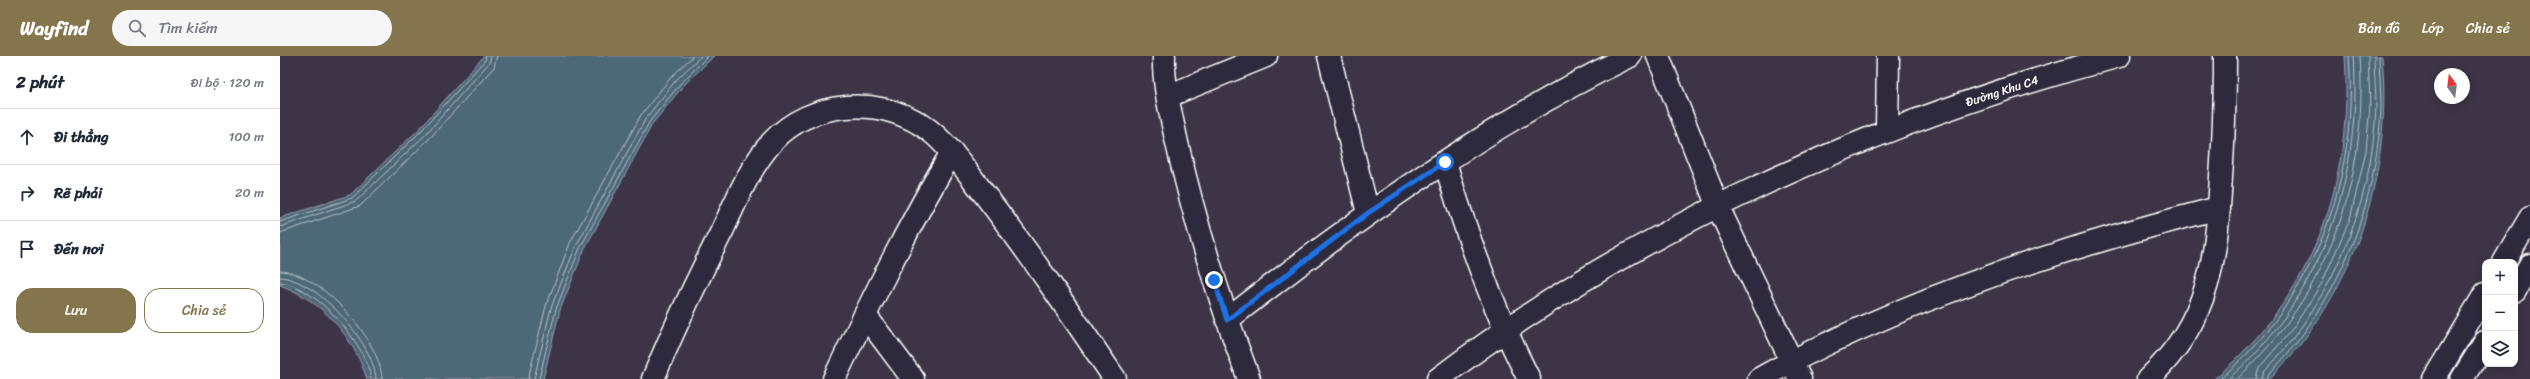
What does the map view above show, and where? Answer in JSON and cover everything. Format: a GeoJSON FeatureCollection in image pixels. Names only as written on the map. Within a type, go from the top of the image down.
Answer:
{"type":"FeatureCollection","features":[{"type":"Feature","properties":{"kind":"street"},"geometry":{"type":"LineString","coordinates":[[1164,56],[1168,96],[1194,212],[1227,320],[1249,379]]}},
{"type":"Feature","properties":{"kind":"street"},"geometry":{"type":"LineString","coordinates":[[1168,96],[1266,56]]}},
{"type":"Feature","properties":{"kind":"street"},"geometry":{"type":"LineString","coordinates":[[1329,56],[1368,213]]}},
{"type":"Feature","properties":{"kind":"street"},"geometry":{"type":"LineString","coordinates":[[1227,320],[1368,213],[1445,162],[1536,106],[1630,56]]}},
{"type":"Feature","properties":{"kind":"street"},"geometry":{"type":"LineString","coordinates":[[1658,56],[1718,207],[1796,371]]}},
{"type":"Feature","properties":{"kind":"street"},"geometry":{"type":"LineString","coordinates":[[1887,131],[1888,56]]}},
{"type":"Feature","properties":{"kind":"street","name":"Đường Khu C4"},"geometry":{"type":"LineString","coordinates":[[1438,379],[1505,331],[1613,263],[1718,207],[1887,131],[2059,64],[2120,56]]}},
{"type":"Feature","properties":{"kind":"street"},"geometry":{"type":"LineString","coordinates":[[2148,379],[2176,348],[2196,314],[2210,276],[2215,256],[2219,208],[2225,56]]}},
{"type":"Feature","properties":{"kind":"street"},"geometry":{"type":"LineString","coordinates":[[659,376],[750,173],[766,149],[785,130],[808,116],[852,106],[880,108],[908,117],[922,125],[952,152],[1006,223],[1115,379]]}},
{"type":"Feature","properties":{"kind":"street"},"geometry":{"type":"LineString","coordinates":[[834,379],[924,198],[952,152]]}},
{"type":"Feature","properties":{"kind":"street"},"geometry":{"type":"LineString","coordinates":[[1445,162],[1476,260],[1505,331],[1529,379]]}},
{"type":"Feature","properties":{"kind":"street"},"geometry":{"type":"LineString","coordinates":[[1759,379],[1796,371],[1876,323],[1982,280],[2097,241],[2219,208]]}},
{"type":"Feature","properties":{"kind":"street"},"geometry":{"type":"LineString","coordinates":[[2506,259],[2530,218]]}},
{"type":"Feature","properties":{"kind":"street"},"geometry":{"type":"LineString","coordinates":[[2518,285],[2530,265]]}},
{"type":"Feature","properties":{"kind":"street"},"geometry":{"type":"LineString","coordinates":[[2434,379],[2484,295]]}},
{"type":"Feature","properties":{"kind":"street"},"geometry":{"type":"LineString","coordinates":[[865,315],[913,379]]}},
{"type":"Feature","properties":{"kind":"street"},"geometry":{"type":"LineString","coordinates":[[2462,379],[2482,347]]}},
{"type":"Feature","properties":{"kind":"water"},"geometry":{"type":"Polygon","coordinates":[[[484,56],[714,56],[683,86],[653,123],[584,250],[560,310],[543,379],[367,379],[354,348],[345,335],[323,310],[310,300],[280,285],[280,218],[350,195],[419,129],[484,56]]]}},
{"type":"Feature","properties":{"kind":"water"},"geometry":{"type":"Polygon","coordinates":[[[2345,56],[2382,56],[2384,100],[2381,144],[2374,187],[2362,230],[2345,271],[2324,310],[2299,346],[2269,379],[2214,379],[2249,346],[2278,311],[2302,274],[2320,234],[2333,192],[2342,149],[2346,103],[2345,56]]]}},
{"type":"Feature","properties":{"kind":"route"},"geometry":{"type":"LineString","coordinates":[[1214,280],[1227,320],[1296,266],[1368,213],[1445,162]]}}]}
